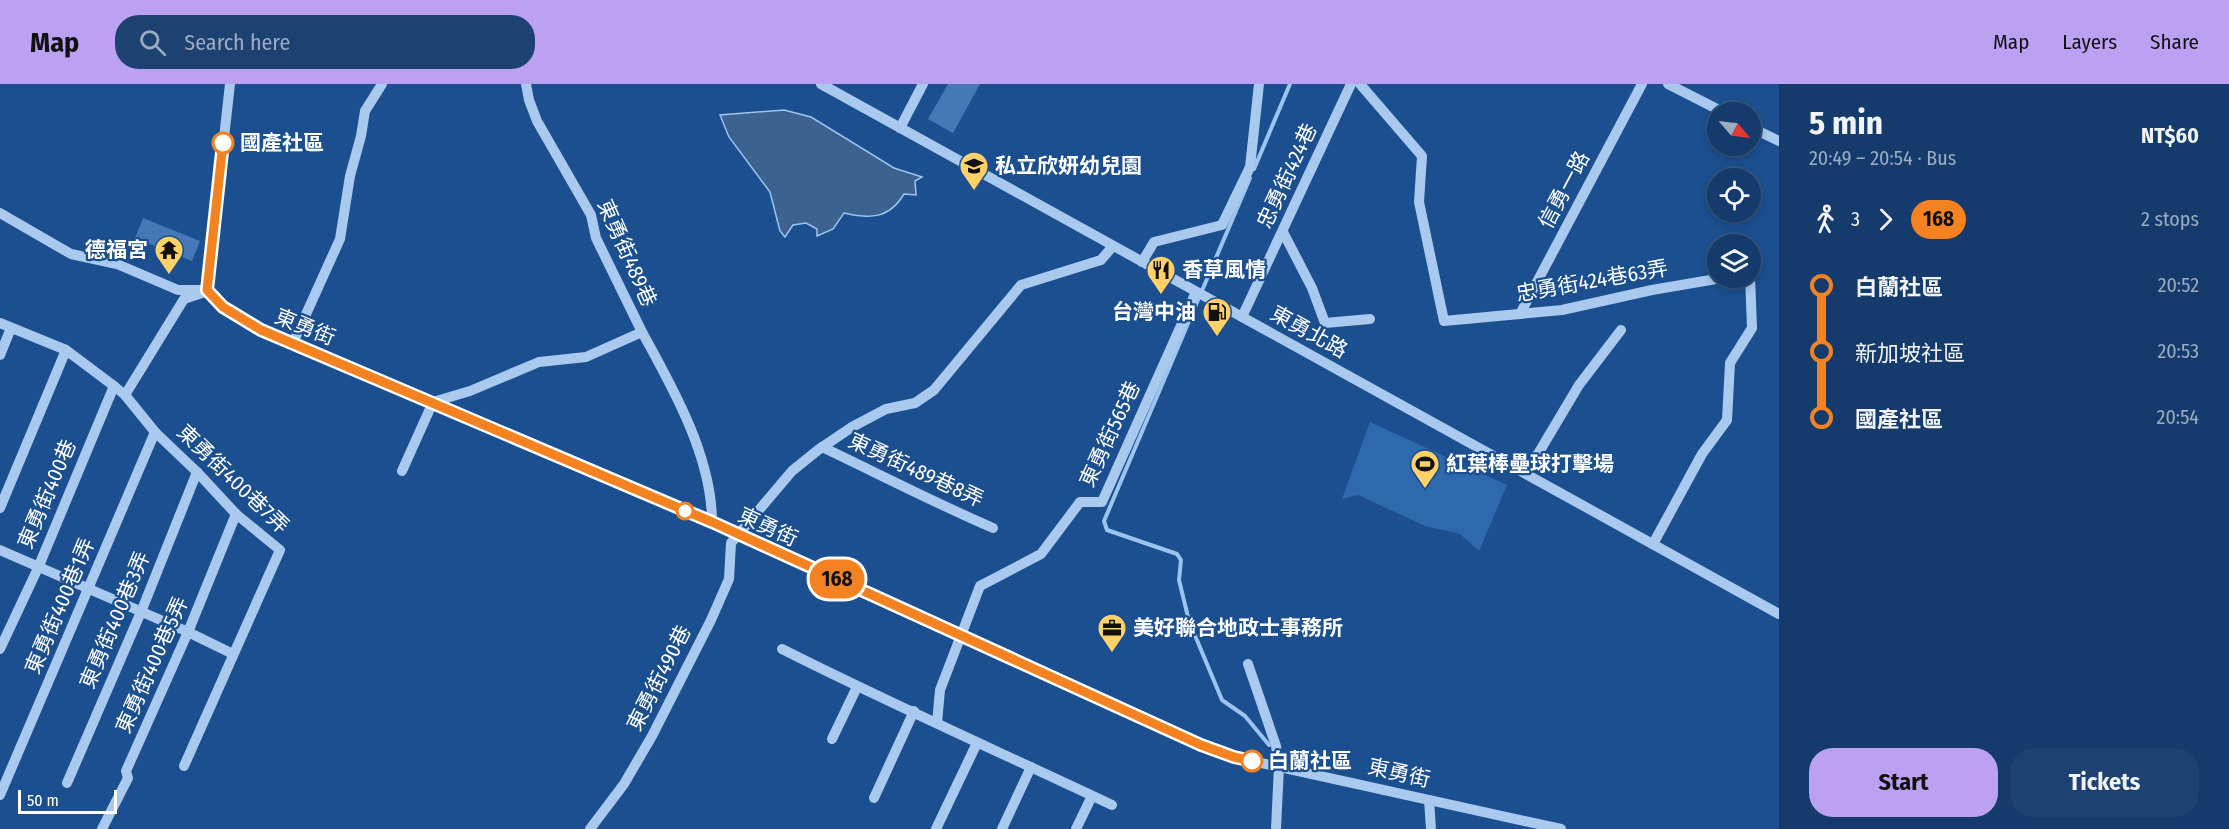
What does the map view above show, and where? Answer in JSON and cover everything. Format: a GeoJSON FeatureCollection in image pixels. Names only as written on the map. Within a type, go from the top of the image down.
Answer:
{"type":"FeatureCollection","features":[{"type":"Feature","properties":{"kind":"street"},"geometry":{"type":"LineString","coordinates":[[207,290],[230,84]]}},
{"type":"Feature","properties":{"kind":"street"},"geometry":{"type":"LineString","coordinates":[[293,343],[340,239],[364,111],[382,84]]}},
{"type":"Feature","properties":{"kind":"street","name":"東勇北路"},"geometry":{"type":"LineString","coordinates":[[821,84],[1779,614]]}},
{"type":"Feature","properties":{"kind":"street"},"geometry":{"type":"LineString","coordinates":[[900,128],[923,84]]}},
{"type":"Feature","properties":{"kind":"street"},"geometry":{"type":"LineString","coordinates":[[1142,262],[1154,242],[1222,225],[1251,167],[1259,84]]}},
{"type":"Feature","properties":{"kind":"street","name":"忠勇街424巷"},"geometry":{"type":"LineString","coordinates":[[1242,317],[1351,84]]}},
{"type":"Feature","properties":{"kind":"street","name":"忠勇街424巷63弄"},"geometry":{"type":"LineString","coordinates":[[1359,84],[1422,156],[1419,202],[1444,321],[1562,310],[1707,281]]}},
{"type":"Feature","properties":{"kind":"street","name":"信勇一路"},"geometry":{"type":"LineString","coordinates":[[1520,314],[1642,84]]}},
{"type":"Feature","properties":{"kind":"street"},"geometry":{"type":"LineString","coordinates":[[1668,84],[1707,104]]}},
{"type":"Feature","properties":{"kind":"street","name":"東勇街489巷"},"geometry":{"type":"LineString","coordinates":[[433,402],[470,391],[539,362],[586,357],[642,332],[597,238],[591,215],[548,141],[529,100],[525,85]]}},
{"type":"Feature","properties":{"kind":"street"},"geometry":{"type":"LineString","coordinates":[[1761,132],[1779,141]]}},
{"type":"Feature","properties":{"kind":"street"},"geometry":{"type":"LineString","coordinates":[[0,213],[71,254],[117,264],[178,290],[207,290]]}},
{"type":"Feature","properties":{"kind":"street"},"geometry":{"type":"LineString","coordinates":[[1283,232],[1312,288],[1325,323],[1370,319]]}},
{"type":"Feature","properties":{"kind":"street"},"geometry":{"type":"LineString","coordinates":[[739,535],[792,471],[822,447],[852,427],[886,409],[915,403],[934,390],[1021,285],[1101,260],[1113,246]]}},
{"type":"Feature","properties":{"kind":"street"},"geometry":{"type":"LineString","coordinates":[[1653,544],[1702,454],[1727,420],[1730,363],[1752,328],[1750,288]]}},
{"type":"Feature","properties":{"kind":"street"},"geometry":{"type":"LineString","coordinates":[[125,395],[184,299],[207,290]]}},
{"type":"Feature","properties":{"kind":"street","name":"東勇街"},"geometry":{"type":"LineString","coordinates":[[207,290],[233,314],[261,330],[712,522],[1201,745],[1234,757],[1561,829]]}},
{"type":"Feature","properties":{"kind":"street","name":"東勇街565巷"},"geometry":{"type":"LineString","coordinates":[[960,636],[980,586],[1041,554],[1080,502],[1102,502],[1201,294]]}},
{"type":"Feature","properties":{"kind":"street","name":"東勇街400巷7弄"},"geometry":{"type":"LineString","coordinates":[[0,323],[66,350],[114,386],[125,395],[155,432],[236,514],[280,550],[184,766]]}},
{"type":"Feature","properties":{"kind":"street"},"geometry":{"type":"LineString","coordinates":[[0,355],[11,328]]}},
{"type":"Feature","properties":{"kind":"street"},"geometry":{"type":"LineString","coordinates":[[1526,474],[1579,385],[1621,330]]}},
{"type":"Feature","properties":{"kind":"street"},"geometry":{"type":"LineString","coordinates":[[642,332],[672,386],[697,445],[712,506],[712,522]]}},
{"type":"Feature","properties":{"kind":"street"},"geometry":{"type":"LineString","coordinates":[[0,508],[66,350]]}},
{"type":"Feature","properties":{"kind":"street","name":"東勇街400巷"},"geometry":{"type":"LineString","coordinates":[[0,650],[38,568],[114,386]]}},
{"type":"Feature","properties":{"kind":"street"},"geometry":{"type":"LineString","coordinates":[[402,471],[433,402]]}},
{"type":"Feature","properties":{"kind":"street","name":"東勇街400巷1弄"},"geometry":{"type":"LineString","coordinates":[[0,795],[155,432]]}},
{"type":"Feature","properties":{"kind":"street","name":"東勇街489巷8弄"},"geometry":{"type":"LineString","coordinates":[[822,447],[889,478],[933,502],[993,528]]}},
{"type":"Feature","properties":{"kind":"street","name":"東勇街400巷3弄"},"geometry":{"type":"LineString","coordinates":[[67,783],[141,612],[197,472]]}},
{"type":"Feature","properties":{"kind":"street","name":"東勇街400巷5弄"},"geometry":{"type":"LineString","coordinates":[[102,829],[128,778],[126,771],[188,632],[236,514]]}},
{"type":"Feature","properties":{"kind":"street","name":"東勇街490巷"},"geometry":{"type":"LineString","coordinates":[[591,829],[624,784],[652,736],[729,579],[731,543],[739,535]]}},
{"type":"Feature","properties":{"kind":"street"},"geometry":{"type":"LineString","coordinates":[[0,550],[188,632],[232,654]]}},
{"type":"Feature","properties":{"kind":"street"},"geometry":{"type":"LineString","coordinates":[[937,723],[940,690],[960,636]]}},
{"type":"Feature","properties":{"kind":"street"},"geometry":{"type":"LineString","coordinates":[[782,649],[857,687],[914,711],[1112,806]]}},
{"type":"Feature","properties":{"kind":"street"},"geometry":{"type":"LineString","coordinates":[[1248,664],[1276,746],[1279,766],[1276,829]]}},
{"type":"Feature","properties":{"kind":"street"},"geometry":{"type":"LineString","coordinates":[[832,739],[857,687]]}},
{"type":"Feature","properties":{"kind":"street"},"geometry":{"type":"LineString","coordinates":[[874,798],[914,711]]}},
{"type":"Feature","properties":{"kind":"street"},"geometry":{"type":"LineString","coordinates":[[936,829],[977,743]]}},
{"type":"Feature","properties":{"kind":"street"},"geometry":{"type":"LineString","coordinates":[[1002,829],[1031,767]]}},
{"type":"Feature","properties":{"kind":"street"},"geometry":{"type":"LineString","coordinates":[[1076,829],[1092,796]]}},
{"type":"Feature","properties":{"kind":"street"},"geometry":{"type":"LineString","coordinates":[[1429,800],[1431,829]]}},
{"type":"Feature","properties":{"kind":"shaded area"},"geometry":{"type":"Polygon","coordinates":[[[784,110],[811,117],[894,168],[922,177],[915,181],[916,195],[904,194],[892,208],[878,215],[862,216],[844,213],[833,229],[817,236],[817,229],[806,223],[793,225],[785,237],[780,231],[770,192],[729,137],[720,115],[784,110]]]}},
{"type":"Feature","properties":{"kind":"shaded area","name":"紅葉棒壘球打擊場"},"geometry":{"type":"Polygon","coordinates":[[[1370,422],[1507,485],[1479,551],[1460,534],[1425,526],[1358,495],[1342,499],[1370,422]]]}},
{"type":"Feature","properties":{"kind":"building"},"geometry":{"type":"Polygon","coordinates":[[[948,84],[980,84],[953,133],[928,119],[948,84]]]}},
{"type":"Feature","properties":{"kind":"building"},"geometry":{"type":"Polygon","coordinates":[[[143,218],[200,241],[192,261],[135,238],[143,218]]]}},
{"type":"Feature","properties":{"kind":"waterway"},"geometry":{"type":"LineString","coordinates":[[1254,169],[1290,84]]}},
{"type":"Feature","properties":{"kind":"waterway"},"geometry":{"type":"LineString","coordinates":[[1201,293],[1250,178]]}},
{"type":"Feature","properties":{"kind":"waterway"},"geometry":{"type":"LineString","coordinates":[[1198,300],[1104,521],[1107,530],[1177,554],[1181,560],[1179,580],[1189,621],[1222,700],[1245,716],[1269,745]]}},
{"type":"Feature","properties":{"kind":"bus line","name":"168"},"geometry":{"type":"LineString","coordinates":[[223,143],[207,290],[233,314],[261,330],[712,522],[1201,745],[1252,761]]}},
{"type":"Feature","properties":{"kind":"place","name":"國產社區"},"geometry":{"type":"Point","coordinates":[223,143]}},
{"type":"Feature","properties":{"kind":"place","name":"私立欣妍幼兒園"},"geometry":{"type":"Point","coordinates":[974,192]}},
{"type":"Feature","properties":{"kind":"place","name":"德福宮"},"geometry":{"type":"Point","coordinates":[169,276]}},
{"type":"Feature","properties":{"kind":"place","name":"香草風情"},"geometry":{"type":"Point","coordinates":[1161,296]}},
{"type":"Feature","properties":{"kind":"place","name":"台灣中油"},"geometry":{"type":"Point","coordinates":[1217,338]}},
{"type":"Feature","properties":{"kind":"place","name":"紅葉棒壘球打擊場"},"geometry":{"type":"Point","coordinates":[1425,490]}},
{"type":"Feature","properties":{"kind":"place","name":"美好聯合地政士事務所"},"geometry":{"type":"Point","coordinates":[1112,654]}},
{"type":"Feature","properties":{"kind":"place","name":"白蘭社區"},"geometry":{"type":"Point","coordinates":[1252,761]}}]}
